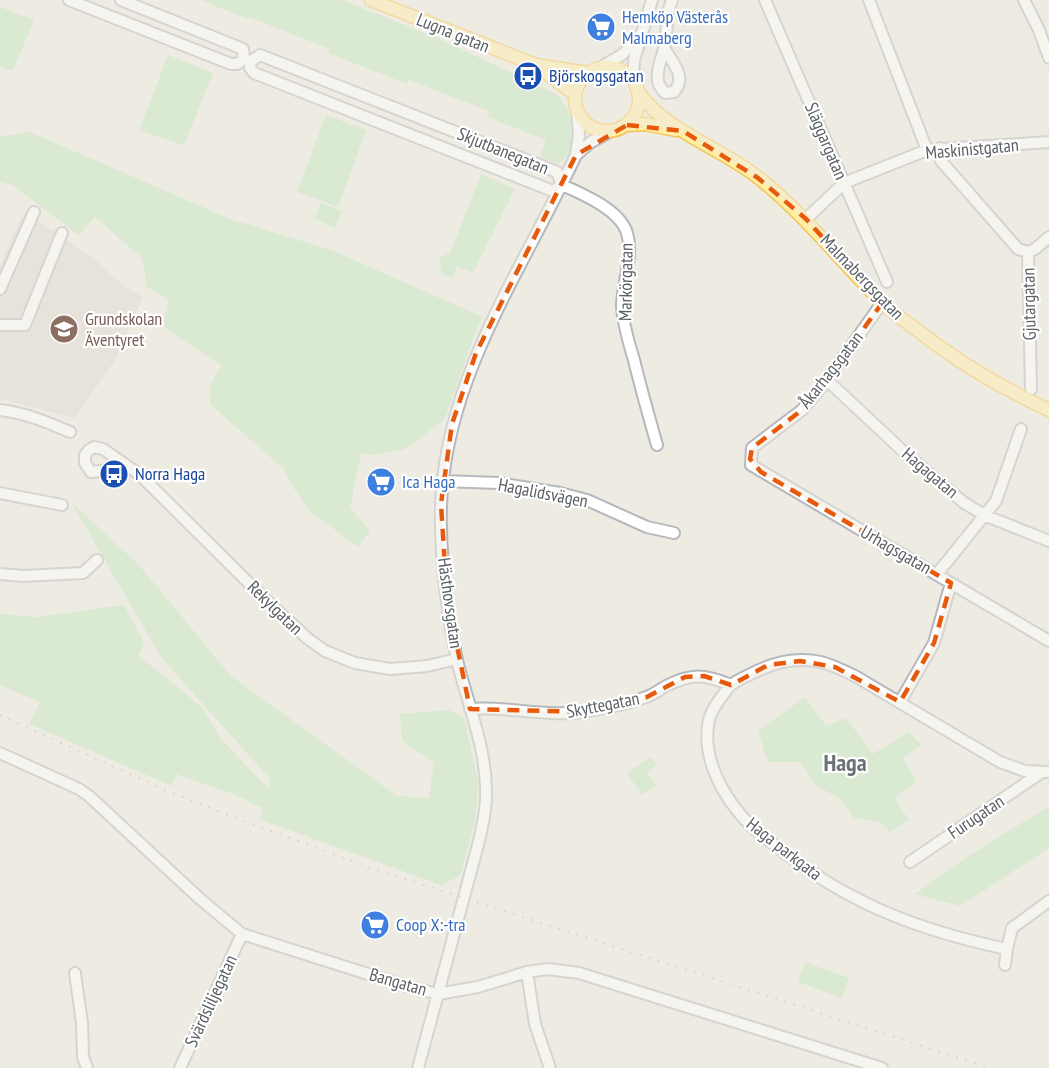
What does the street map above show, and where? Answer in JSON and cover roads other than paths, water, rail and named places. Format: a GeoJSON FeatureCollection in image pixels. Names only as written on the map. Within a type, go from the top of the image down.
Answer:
{"type":"FeatureCollection","features":[{"type":"Feature","properties":{"kind":"main road","name":"Lugna gatan"},"geometry":{"type":"LineString","coordinates":[[371,0],[536,65],[588,73]]}},
{"type":"Feature","properties":{"kind":"main road","name":"Lugna gatan"},"geometry":{"type":"LineString","coordinates":[[536,65],[575,94]]}},
{"type":"Feature","properties":{"kind":"main road"},"geometry":{"type":"LineString","coordinates":[[603,66],[620,69],[633,79],[640,95],[637,111],[627,125],[611,131],[595,129],[581,119],[577,111],[575,94],[577,86],[588,73],[603,66]]}},
{"type":"Feature","properties":{"kind":"main road","name":"Malmabergsgatan"},"geometry":{"type":"LineString","coordinates":[[640,95],[654,112],[730,157],[749,171],[806,219],[882,303],[953,358],[1049,411]]}},
{"type":"Feature","properties":{"kind":"main road","name":"Malmabergsgatan"},"geometry":{"type":"LineString","coordinates":[[627,125],[645,123],[683,131]]}},
{"type":"Feature","properties":{"kind":"street"},"geometry":{"type":"LineString","coordinates":[[69,0],[114,18],[231,64],[237,64],[244,59],[243,49],[122,0],[114,18]]}},
{"type":"Feature","properties":{"kind":"street"},"geometry":{"type":"LineString","coordinates":[[633,79],[634,60],[640,35],[652,0]]}},
{"type":"Feature","properties":{"kind":"street"},"geometry":{"type":"LineString","coordinates":[[664,48],[667,17],[672,0]]}},
{"type":"Feature","properties":{"kind":"street","name":"Släggargatan"},"geometry":{"type":"LineString","coordinates":[[765,0],[887,282]]}},
{"type":"Feature","properties":{"kind":"street"},"geometry":{"type":"LineString","coordinates":[[868,0],[927,150]]}},
{"type":"Feature","properties":{"kind":"street"},"geometry":{"type":"LineString","coordinates":[[1024,0],[1039,30],[1049,58]]}},
{"type":"Feature","properties":{"kind":"street"},"geometry":{"type":"LineString","coordinates":[[603,66],[623,54],[640,35]]}},
{"type":"Feature","properties":{"kind":"street","name":"Skjutbanegatan"},"geometry":{"type":"LineString","coordinates":[[260,55],[314,76],[557,172],[562,185],[553,191],[254,73],[250,68],[251,61],[260,55]]}},
{"type":"Feature","properties":{"kind":"street"},"geometry":{"type":"LineString","coordinates":[[307,94],[314,76]]}},
{"type":"Feature","properties":{"kind":"street","name":"Hästhovsgatan"},"geometry":{"type":"LineString","coordinates":[[418,1068],[485,817],[484,767],[457,659],[444,563],[441,530],[442,481],[452,424],[476,353],[576,155],[579,135],[577,111]]}},
{"type":"Feature","properties":{"kind":"street","name":"Skjutbanegatan"},"geometry":{"type":"LineString","coordinates":[[428,142],[435,124]]}},
{"type":"Feature","properties":{"kind":"street","name":"Hästhovsgatan"},"geometry":{"type":"LineString","coordinates":[[576,155],[591,142],[611,131]]}},
{"type":"Feature","properties":{"kind":"street","name":"Maskinistgatan"},"geometry":{"type":"LineString","coordinates":[[806,219],[844,183],[927,150],[1049,142]]}},
{"type":"Feature","properties":{"kind":"street","name":"Gjutargatan"},"geometry":{"type":"LineString","coordinates":[[940,148],[941,161],[1018,249],[1028,252],[1031,389]]}},
{"type":"Feature","properties":{"kind":"street","name":"Markörgatan"},"geometry":{"type":"LineString","coordinates":[[562,185],[607,209],[620,220],[627,234],[629,253],[622,307],[625,328],[657,445]]}},
{"type":"Feature","properties":{"kind":"street"},"geometry":{"type":"LineString","coordinates":[[0,289],[34,212]]}},
{"type":"Feature","properties":{"kind":"street"},"geometry":{"type":"LineString","coordinates":[[0,325],[25,325],[62,233]]}},
{"type":"Feature","properties":{"kind":"street"},"geometry":{"type":"LineString","coordinates":[[1028,252],[1049,237]]}},
{"type":"Feature","properties":{"kind":"street","name":"Åkarhagsgatan"},"geometry":{"type":"LineString","coordinates":[[750,455],[758,441],[802,410],[827,380],[882,303]]}},
{"type":"Feature","properties":{"kind":"street","name":"Hagagatan"},"geometry":{"type":"LineString","coordinates":[[827,380],[939,482],[984,515],[1049,541]]}},
{"type":"Feature","properties":{"kind":"street"},"geometry":{"type":"LineString","coordinates":[[0,410],[42,420],[70,432]]}},
{"type":"Feature","properties":{"kind":"street"},"geometry":{"type":"LineString","coordinates":[[937,574],[996,501],[1021,429]]}},
{"type":"Feature","properties":{"kind":"street","name":"Urhagsgatan"},"geometry":{"type":"LineString","coordinates":[[750,455],[751,465],[761,472],[1049,641]]}},
{"type":"Feature","properties":{"kind":"street","name":"Rekylgatan"},"geometry":{"type":"LineString","coordinates":[[128,468],[139,474],[299,631],[325,651],[355,663],[390,669],[427,666],[457,659]]}},
{"type":"Feature","properties":{"kind":"street","name":"Hagalidsvägen"},"geometry":{"type":"LineString","coordinates":[[442,481],[499,483],[560,493],[587,500],[647,527],[674,533]]}},
{"type":"Feature","properties":{"kind":"street"},"geometry":{"type":"LineString","coordinates":[[0,493],[62,505]]}},
{"type":"Feature","properties":{"kind":"street"},"geometry":{"type":"LineString","coordinates":[[0,574],[23,576],[83,573],[97,560]]}},
{"type":"Feature","properties":{"kind":"street"},"geometry":{"type":"LineString","coordinates":[[900,702],[934,643],[951,583]]}},
{"type":"Feature","properties":{"kind":"street","name":"Haga parkgata"},"geometry":{"type":"LineString","coordinates":[[1007,949],[960,939],[915,925],[859,901],[804,869],[758,832],[736,809],[726,794],[717,778],[708,747],[709,718],[730,685],[768,665],[814,661],[835,667],[900,702],[1000,762],[1025,771],[1046,772]]}},
{"type":"Feature","properties":{"kind":"street","name":"Skyttegatan"},"geometry":{"type":"LineString","coordinates":[[470,709],[494,707],[547,714],[571,713],[614,706],[647,697],[685,677],[704,675],[730,685]]}},
{"type":"Feature","properties":{"kind":"street","name":"Bangatan"},"geometry":{"type":"LineString","coordinates":[[0,753],[79,789],[89,796],[199,898],[242,934],[438,994],[478,987],[527,972],[548,969],[579,973],[882,1068]]}},
{"type":"Feature","properties":{"kind":"street","name":"Furugatan"},"geometry":{"type":"LineString","coordinates":[[910,862],[1046,772]]}},
{"type":"Feature","properties":{"kind":"street"},"geometry":{"type":"LineString","coordinates":[[1005,965],[1012,928],[1049,901]]}},
{"type":"Feature","properties":{"kind":"street","name":"Svärdsliljegatan"},"geometry":{"type":"LineString","coordinates":[[180,1068],[242,934]]}},
{"type":"Feature","properties":{"kind":"street"},"geometry":{"type":"LineString","coordinates":[[527,972],[535,1024],[550,1068]]}},
{"type":"Feature","properties":{"kind":"street"},"geometry":{"type":"LineString","coordinates":[[75,973],[82,1023],[83,1057],[87,1068]]}},
{"type":"Feature","properties":{"kind":"railway"},"geometry":{"type":"LineString","coordinates":[[0,715],[165,790],[371,868],[990,1068]]}},
{"type":"Feature","properties":{"kind":"place","name":"Hemköp Västerås Malmaberg"},"geometry":{"type":"Point","coordinates":[601,27]}},
{"type":"Feature","properties":{"kind":"place","name":"Björskogsgatan"},"geometry":{"type":"Point","coordinates":[528,76]}},
{"type":"Feature","properties":{"kind":"place","name":"Grundskolan Äventyret"},"geometry":{"type":"Point","coordinates":[64,329]}},
{"type":"Feature","properties":{"kind":"place","name":"Norra Haga"},"geometry":{"type":"Point","coordinates":[114,474]}},
{"type":"Feature","properties":{"kind":"place","name":"Ica Haga"},"geometry":{"type":"Point","coordinates":[381,482]}},
{"type":"Feature","properties":{"kind":"place","name":"Coop X:-tra"},"geometry":{"type":"Point","coordinates":[375,925]}},
{"type":"Feature","properties":{"kind":"district","name":"Haga"},"geometry":{"type":"Point","coordinates":[845,763]}}]}
